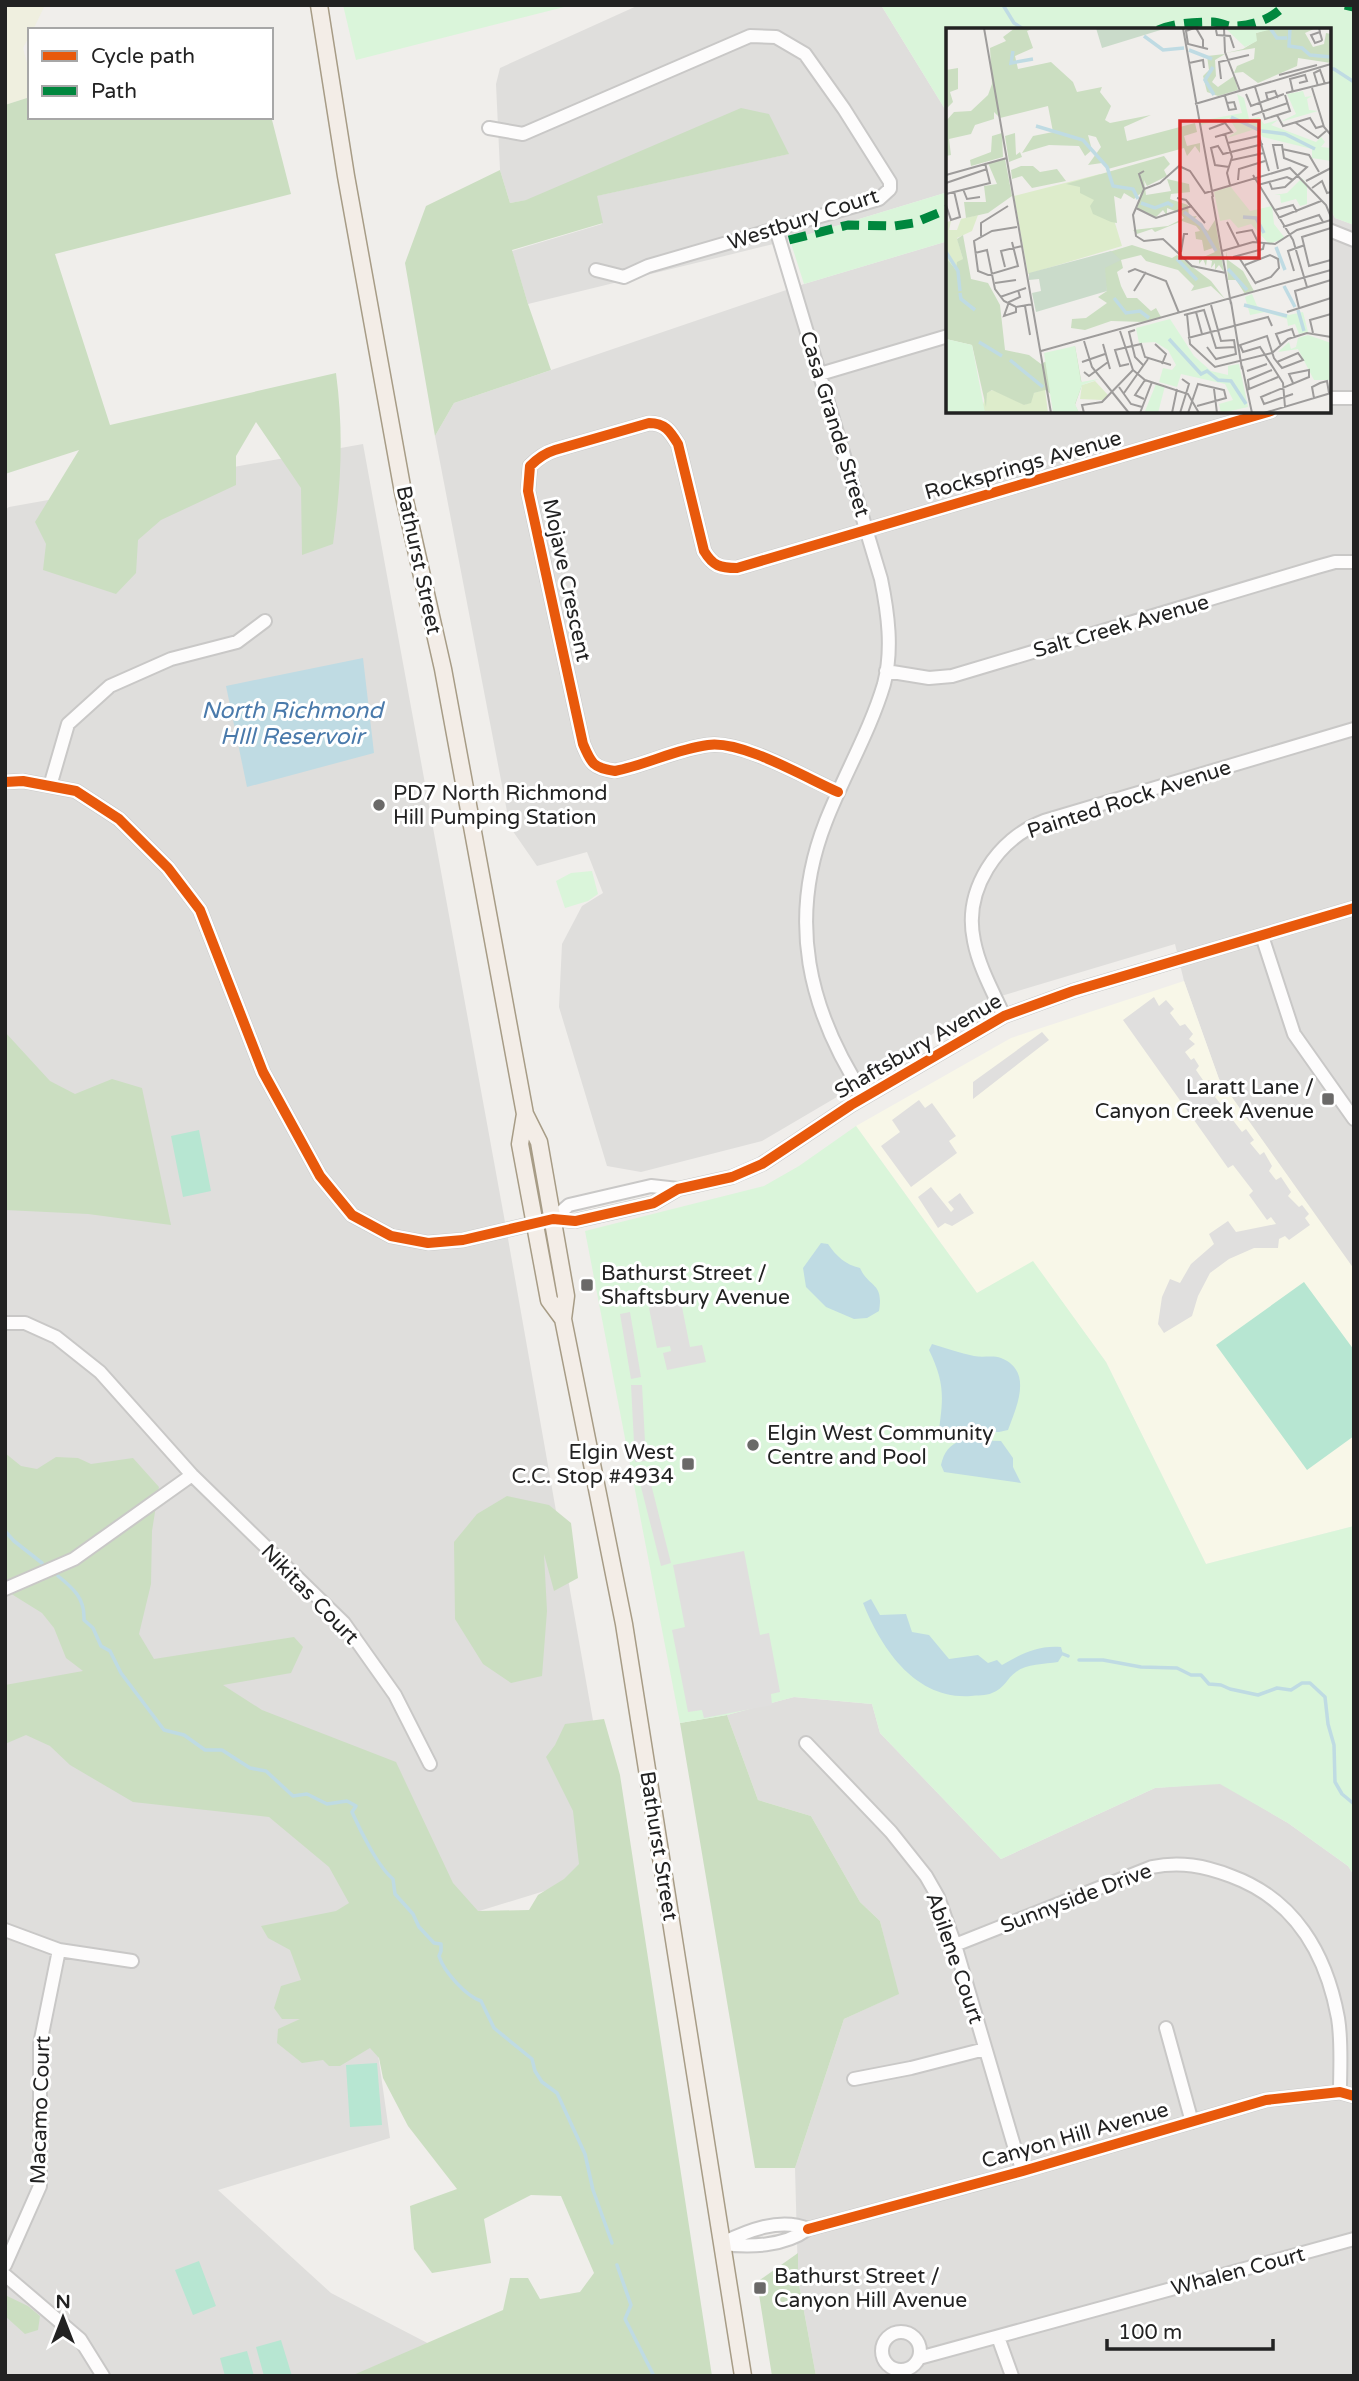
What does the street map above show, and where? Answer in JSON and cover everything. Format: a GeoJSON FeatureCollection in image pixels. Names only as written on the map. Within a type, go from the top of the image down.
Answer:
{"type":"FeatureCollection","features":[{"type":"Feature","properties":{"kind":"main road","name":"Bathurst Street"},"geometry":{"type":"LineString","coordinates":[[319,5],[346,176],[403,492],[443,669],[526,1114],[540,1142],[566,1296],[563,1319],[624,1623],[743,2376]]}},
{"type":"Feature","properties":{"kind":"main road","name":"Bathurst Street"},"geometry":{"type":"LineString","coordinates":[[526,1114],[520,1144],[549,1300],[563,1319]]}},
{"type":"Feature","properties":{"kind":"street","name":"Westbury Court"},"geometry":{"type":"LineString","coordinates":[[489,128],[523,134],[750,36],[776,37],[805,54],[886,174],[890,189],[879,199],[648,267],[624,277],[596,270]]}},
{"type":"Feature","properties":{"kind":"street","name":"Casa Grande Street"},"geometry":{"type":"LineString","coordinates":[[776,229],[887,606],[889,632],[886,671],[875,707],[813,855],[806,898],[806,942],[813,987],[822,1018],[842,1060],[865,1097]]}},
{"type":"Feature","properties":{"kind":"street"},"geometry":{"type":"LineString","coordinates":[[1331,231],[1354,240]]}},
{"type":"Feature","properties":{"kind":"street"},"geometry":{"type":"LineString","coordinates":[[820,374],[946,337]]}},
{"type":"Feature","properties":{"kind":"street"},"geometry":{"type":"LineString","coordinates":[[1331,398],[1354,397]]}},
{"type":"Feature","properties":{"kind":"street","name":"Rocksprings Avenue"},"geometry":{"type":"LineString","coordinates":[[866,531],[1264,413]]}},
{"type":"Feature","properties":{"kind":"street","name":"Mojave Crescent"},"geometry":{"type":"LineString","coordinates":[[838,792],[745,750],[725,745],[709,745],[615,771],[601,769],[593,764],[583,744],[528,491],[530,466],[545,453],[649,423],[659,423],[668,428],[678,443],[704,551],[714,565],[737,568],[866,531]]}},
{"type":"Feature","properties":{"kind":"street","name":"Salt Creek Avenue"},"geometry":{"type":"LineString","coordinates":[[886,671],[929,678],[951,676],[1335,562],[1354,562]]}},
{"type":"Feature","properties":{"kind":"street"},"geometry":{"type":"LineString","coordinates":[[50,786],[68,724],[110,686],[171,659],[237,642],[265,621]]}},
{"type":"Feature","properties":{"kind":"street","name":"Painted Rock Avenue"},"geometry":{"type":"LineString","coordinates":[[1004,1016],[980,962],[974,942],[972,919],[977,889],[983,876],[992,860],[1017,835],[1044,821],[1354,729]]}},
{"type":"Feature","properties":{"kind":"street","name":"Shaftsbury Avenue"},"geometry":{"type":"LineString","coordinates":[[5,782],[23,781],[76,790],[119,819],[168,869],[200,910],[263,1072],[320,1176],[352,1215],[391,1236],[428,1243],[463,1240],[553,1219],[569,1205],[651,1186],[678,1189],[719,1181],[762,1164],[865,1097],[1004,1016],[1061,995],[1354,908]]}},
{"type":"Feature","properties":{"kind":"street"},"geometry":{"type":"LineString","coordinates":[[1262,936],[1294,1034],[1349,1102],[1354,1119]]}},
{"type":"Feature","properties":{"kind":"street","name":"Nikitas Court"},"geometry":{"type":"LineString","coordinates":[[5,1324],[25,1324],[56,1337],[100,1372],[192,1475],[344,1623],[396,1695],[430,1764]]}},
{"type":"Feature","properties":{"kind":"street"},"geometry":{"type":"LineString","coordinates":[[5,1588],[75,1559],[192,1475]]}},
{"type":"Feature","properties":{"kind":"street","name":"Abilene Court"},"geometry":{"type":"LineString","coordinates":[[806,1743],[891,1832],[938,1897],[1023,2171]]}},
{"type":"Feature","properties":{"kind":"street","name":"Sunnyside Drive"},"geometry":{"type":"LineString","coordinates":[[955,1945],[1152,1867],[1170,1863],[1194,1865],[1242,1880],[1283,1906],[1297,1921],[1316,1951],[1338,2018],[1340,2092]]}},
{"type":"Feature","properties":{"kind":"street"},"geometry":{"type":"LineString","coordinates":[[5,1930],[59,1950],[132,1961]]}},
{"type":"Feature","properties":{"kind":"street","name":"Macamo Court"},"geometry":{"type":"LineString","coordinates":[[5,2265],[40,2186],[40,2044],[59,1950]]}},
{"type":"Feature","properties":{"kind":"street"},"geometry":{"type":"LineString","coordinates":[[1166,2028],[1192,2122]]}},
{"type":"Feature","properties":{"kind":"street"},"geometry":{"type":"LineString","coordinates":[[854,2079],[985,2049]]}},
{"type":"Feature","properties":{"kind":"street","name":"Canyon Hill Avenue"},"geometry":{"type":"LineString","coordinates":[[721,2244],[751,2247],[796,2238],[808,2229],[1023,2171],[1266,2100],[1340,2092],[1354,2096]]}},
{"type":"Feature","properties":{"kind":"street","name":"Whalen Court"},"geometry":{"type":"LineString","coordinates":[[919,2358],[1354,2239]]}},
{"type":"Feature","properties":{"kind":"street"},"geometry":{"type":"LineString","coordinates":[[5,2275],[80,2339],[103,2376]]}},
{"type":"Feature","properties":{"kind":"street"},"geometry":{"type":"LineString","coordinates":[[998,2337],[1012,2376]]}},
{"type":"Feature","properties":{"kind":"shaded area"},"geometry":{"type":"Polygon","coordinates":[[[639,5],[881,5],[946,111],[946,193],[790,240],[528,304],[512,251],[602,224],[596,196],[788,154],[510,203],[500,170],[496,84],[500,68],[639,5]]]}},
{"type":"Feature","properties":{"kind":"shaded area"},"geometry":{"type":"Polygon","coordinates":[[[1331,210],[1335,218],[1354,225],[1354,1271],[1219,1079],[1184,981],[1175,944],[981,1002],[842,1094],[762,1141],[641,1172],[607,1166],[559,1007],[562,944],[582,906],[603,893],[587,852],[537,866],[510,827],[435,436],[454,403],[804,284],[946,242],[946,413],[1331,413],[1331,210]]]}},
{"type":"Feature","properties":{"kind":"shaded area"},"geometry":{"type":"Polygon","coordinates":[[[363,444],[507,1233],[619,1868],[405,1934],[365,1963],[390,2138],[218,2190],[331,2293],[491,2376],[5,2376],[5,510],[9,507],[363,444]]]}},
{"type":"Feature","properties":{"kind":"shaded area"},"geometry":{"type":"Polygon","coordinates":[[[1184,981],[1219,1079],[1354,1269],[1354,1526],[1206,1564],[1106,1362],[1033,1262],[977,1293],[856,1126],[1011,1038],[1184,981]]]}},
{"type":"Feature","properties":{"kind":"shaded area"},"geometry":{"type":"Polygon","coordinates":[[[1154,997],[1159,1006],[1166,1000],[1174,1009],[1170,1013],[1180,1026],[1185,1024],[1193,1034],[1189,1039],[1195,1044],[1185,1052],[1191,1060],[1194,1058],[1199,1066],[1196,1070],[1205,1083],[1209,1080],[1218,1092],[1215,1097],[1223,1107],[1227,1105],[1235,1114],[1232,1119],[1242,1132],[1246,1129],[1254,1140],[1250,1143],[1260,1155],[1264,1152],[1272,1166],[1269,1171],[1276,1180],[1281,1177],[1291,1192],[1288,1196],[1299,1207],[1302,1205],[1309,1214],[1305,1218],[1310,1225],[1289,1240],[1285,1236],[1279,1239],[1278,1248],[1254,1248],[1229,1259],[1210,1273],[1198,1296],[1192,1316],[1164,1333],[1158,1324],[1162,1297],[1170,1279],[1180,1283],[1191,1264],[1214,1244],[1209,1234],[1228,1221],[1236,1232],[1276,1224],[1271,1217],[1267,1220],[1249,1195],[1253,1191],[1233,1165],[1228,1168],[1123,1020],[1154,997]]]}},
{"type":"Feature","properties":{"kind":"shaded area"},"geometry":{"type":"Polygon","coordinates":[[[1042,1032],[1049,1040],[973,1099],[973,1082],[1042,1032]]]}},
{"type":"Feature","properties":{"kind":"shaded area"},"geometry":{"type":"Polygon","coordinates":[[[919,1100],[925,1108],[932,1103],[956,1136],[949,1141],[957,1153],[911,1187],[881,1146],[900,1132],[892,1120],[919,1100]]]}},
{"type":"Feature","properties":{"kind":"shaded area"},"geometry":{"type":"Polygon","coordinates":[[[931,1187],[951,1212],[954,1209],[948,1202],[960,1193],[974,1213],[952,1226],[945,1223],[938,1228],[918,1197],[931,1187]]]}},
{"type":"Feature","properties":{"kind":"shaded area"},"geometry":{"type":"Polygon","coordinates":[[[669,1301],[670,1304],[681,1302],[690,1347],[702,1345],[706,1362],[667,1370],[663,1353],[671,1351],[670,1346],[657,1348],[649,1308],[669,1301]]]}},
{"type":"Feature","properties":{"kind":"shaded area"},"geometry":{"type":"Polygon","coordinates":[[[630,1312],[641,1377],[631,1379],[620,1314],[630,1312]]]}},
{"type":"Feature","properties":{"kind":"shaded area"},"geometry":{"type":"Polygon","coordinates":[[[631,1385],[642,1385],[646,1461],[635,1462],[631,1385]]]}},
{"type":"Feature","properties":{"kind":"shaded area"},"geometry":{"type":"Polygon","coordinates":[[[648,1472],[671,1563],[661,1566],[638,1475],[648,1472]]]}},
{"type":"Feature","properties":{"kind":"shaded area"},"geometry":{"type":"Polygon","coordinates":[[[744,1551],[760,1635],[769,1633],[780,1692],[771,1694],[772,1705],[704,1718],[702,1710],[688,1712],[672,1630],[685,1627],[673,1565],[744,1551]]]}},
{"type":"Feature","properties":{"kind":"shaded area"},"geometry":{"type":"Polygon","coordinates":[[[794,1697],[872,1704],[880,1733],[1001,1859],[1155,1788],[1220,1783],[1288,1823],[1348,1866],[1354,1875],[1354,2376],[816,2376],[798,2279],[795,2168],[844,2019],[898,1994],[880,1921],[860,1902],[811,1816],[758,1800],[727,1715],[794,1697]]]}},
{"type":"Feature","properties":{"kind":"green space"},"geometry":{"type":"Polygon","coordinates":[[[5,5],[45,5],[34,28],[28,28],[28,39],[23,48],[28,67],[28,98],[5,105],[5,5]]]}},
{"type":"Feature","properties":{"kind":"green space"},"geometry":{"type":"Polygon","coordinates":[[[343,5],[572,5],[356,60],[343,5]]]}},
{"type":"Feature","properties":{"kind":"green space"},"geometry":{"type":"Polygon","coordinates":[[[881,5],[1354,5],[1354,225],[1335,218],[1331,210],[1331,28],[946,28],[946,111],[881,5]]]}},
{"type":"Feature","properties":{"kind":"green space"},"geometry":{"type":"Polygon","coordinates":[[[28,98],[28,119],[272,119],[291,194],[55,254],[110,425],[336,373],[340,459],[333,544],[302,555],[301,488],[256,422],[236,456],[236,485],[161,520],[138,540],[136,573],[116,594],[43,570],[46,544],[35,522],[79,450],[5,474],[5,105],[28,98]]]}},
{"type":"Feature","properties":{"kind":"green space"},"geometry":{"type":"Polygon","coordinates":[[[741,108],[769,114],[789,154],[597,196],[603,223],[512,250],[551,370],[454,403],[435,436],[405,263],[426,206],[500,170],[510,203],[526,200],[741,108]]]}},
{"type":"Feature","properties":{"kind":"green space"},"geometry":{"type":"Polygon","coordinates":[[[946,193],[946,242],[804,284],[790,240],[946,193]]]}},
{"type":"Feature","properties":{"kind":"green space"},"geometry":{"type":"Polygon","coordinates":[[[592,871],[598,894],[588,901],[565,908],[556,881],[571,873],[592,871]]]}},
{"type":"Feature","properties":{"kind":"green space"},"geometry":{"type":"Polygon","coordinates":[[[5,1032],[50,1081],[75,1094],[112,1079],[142,1088],[171,1225],[88,1214],[5,1210],[5,1032]]]}},
{"type":"Feature","properties":{"kind":"green space"},"geometry":{"type":"Polygon","coordinates":[[[856,1126],[977,1293],[1033,1261],[1106,1362],[1206,1564],[1354,1526],[1354,1875],[1348,1866],[1288,1823],[1220,1784],[1155,1788],[1001,1859],[880,1733],[872,1704],[794,1697],[727,1715],[680,1723],[585,1231],[764,1186],[799,1166],[856,1126]]]}},
{"type":"Feature","properties":{"kind":"green space"},"geometry":{"type":"Polygon","coordinates":[[[199,1130],[211,1191],[183,1197],[171,1136],[199,1130]]]}},
{"type":"Feature","properties":{"kind":"green space"},"geometry":{"type":"Polygon","coordinates":[[[1304,1282],[1354,1350],[1354,1436],[1307,1470],[1216,1345],[1304,1282]]]}},
{"type":"Feature","properties":{"kind":"green space"},"geometry":{"type":"Polygon","coordinates":[[[5,1453],[21,1466],[37,1469],[56,1457],[78,1458],[91,1464],[133,1458],[159,1487],[152,1531],[151,1584],[139,1634],[154,1659],[294,1637],[303,1647],[291,1673],[223,1685],[262,1710],[396,1762],[453,1883],[478,1911],[529,1910],[538,1895],[564,1879],[579,1864],[573,1811],[546,1757],[565,1724],[604,1719],[620,1775],[712,2376],[351,2376],[503,2310],[510,2278],[528,2278],[540,2299],[580,2292],[594,2273],[561,2196],[531,2195],[484,2219],[491,2263],[432,2273],[414,2249],[410,2206],[457,2189],[408,2126],[383,2078],[379,2058],[370,2048],[340,2066],[329,2066],[323,2060],[302,2063],[277,2043],[278,2029],[300,2019],[282,2019],[274,2008],[281,1986],[301,1980],[290,1950],[268,1938],[261,1926],[336,1911],[349,1903],[329,1867],[269,1817],[133,1802],[70,1765],[50,1746],[26,1735],[5,1744],[5,1685],[83,1671],[66,1658],[54,1628],[42,1613],[5,1590],[5,1453]]]}},
{"type":"Feature","properties":{"kind":"green space"},"geometry":{"type":"Polygon","coordinates":[[[507,1496],[549,1505],[571,1523],[578,1578],[554,1591],[544,1554],[547,1611],[542,1676],[511,1683],[483,1664],[455,1619],[454,1542],[477,1514],[507,1496]]]}},
{"type":"Feature","properties":{"kind":"green space"},"geometry":{"type":"Polygon","coordinates":[[[727,1715],[758,1800],[811,1816],[860,1902],[880,1921],[899,1994],[844,2019],[795,2168],[755,2168],[680,1723],[727,1715]]]}},
{"type":"Feature","properties":{"kind":"green space"},"geometry":{"type":"Polygon","coordinates":[[[377,2063],[382,2125],[350,2127],[346,2065],[377,2063]]]}},
{"type":"Feature","properties":{"kind":"green space"},"geometry":{"type":"Polygon","coordinates":[[[798,2253],[798,2279],[816,2376],[772,2376],[757,2282],[798,2253]]]}},
{"type":"Feature","properties":{"kind":"green space"},"geometry":{"type":"Polygon","coordinates":[[[199,2261],[216,2306],[193,2315],[175,2270],[199,2261]]]}},
{"type":"Feature","properties":{"kind":"green space"},"geometry":{"type":"Polygon","coordinates":[[[5,2295],[28,2306],[40,2316],[38,2330],[25,2334],[5,2316],[5,2295]]]}},
{"type":"Feature","properties":{"kind":"green space"},"geometry":{"type":"Polygon","coordinates":[[[281,2340],[292,2376],[264,2376],[256,2347],[281,2340]]]}},
{"type":"Feature","properties":{"kind":"green space"},"geometry":{"type":"Polygon","coordinates":[[[247,2351],[254,2376],[225,2376],[220,2358],[247,2351]]]}},
{"type":"Feature","properties":{"kind":"water","name":"North Richmond HIll Reservoir"},"geometry":{"type":"Polygon","coordinates":[[[363,658],[374,753],[247,787],[226,686],[363,658]]]}},
{"type":"Feature","properties":{"kind":"water"},"geometry":{"type":"Polygon","coordinates":[[[821,1243],[828,1244],[850,1265],[860,1268],[878,1290],[879,1311],[867,1318],[854,1319],[826,1307],[806,1287],[803,1268],[821,1243]]]}},
{"type":"Feature","properties":{"kind":"water"},"geometry":{"type":"Polygon","coordinates":[[[932,1344],[974,1356],[998,1357],[1011,1364],[1020,1381],[1020,1391],[1008,1430],[956,1431],[938,1437],[942,1393],[929,1350],[932,1344]]]}},
{"type":"Feature","properties":{"kind":"water"},"geometry":{"type":"Polygon","coordinates":[[[962,1440],[1001,1441],[1013,1458],[1013,1467],[1021,1483],[944,1472],[941,1465],[946,1453],[950,1447],[962,1440]]]}},
{"type":"Feature","properties":{"kind":"water"},"geometry":{"type":"Polygon","coordinates":[[[871,1599],[880,1615],[906,1614],[912,1632],[929,1635],[949,1659],[978,1655],[988,1663],[997,1660],[1002,1665],[1045,1647],[1061,1647],[1063,1654],[1058,1662],[1020,1669],[990,1694],[951,1695],[917,1680],[890,1653],[863,1603],[871,1599]]]}},
{"type":"Feature","properties":{"kind":"waterway"},"geometry":{"type":"LineString","coordinates":[[1003,5],[1014,23],[1022,28]]}},
{"type":"Feature","properties":{"kind":"waterway"},"geometry":{"type":"LineString","coordinates":[[1331,69],[1354,82]]}},
{"type":"Feature","properties":{"kind":"waterway"},"geometry":{"type":"LineString","coordinates":[[5,1531],[42,1563]]}},
{"type":"Feature","properties":{"kind":"waterway"},"geometry":{"type":"LineString","coordinates":[[58,1576],[77,1594],[84,1620],[93,1628],[101,1646],[110,1651],[121,1673],[164,1730],[184,1735],[205,1750],[222,1750],[250,1768],[266,1771],[293,1796],[307,1794],[327,1804],[347,1801],[356,1806],[352,1812],[376,1857],[393,1879],[395,1894],[413,1914],[419,1927],[434,1943],[441,1944],[439,1956],[446,1969],[462,1989],[481,2001],[494,2028],[532,2059],[542,2082],[557,2093],[585,2154],[593,2190],[612,2243]]}},
{"type":"Feature","properties":{"kind":"waterway"},"geometry":{"type":"LineString","coordinates":[[1063,1654],[1068,1656]]}},
{"type":"Feature","properties":{"kind":"waterway"},"geometry":{"type":"LineString","coordinates":[[1079,1660],[1177,1668],[1191,1675],[1201,1675],[1209,1684],[1258,1695],[1277,1688],[1291,1690],[1302,1683],[1310,1683],[1325,1697],[1334,1745],[1335,1782],[1342,1794],[1354,1804]]}},
{"type":"Feature","properties":{"kind":"waterway"},"geometry":{"type":"LineString","coordinates":[[617,2265],[631,2305],[625,2319],[654,2376]]}},
{"type":"Feature","properties":{"kind":"marked path"},"geometry":{"type":"LineString","coordinates":[[1164,28],[1199,22],[1245,25],[1267,19],[1285,5]]}},
{"type":"Feature","properties":{"kind":"marked path"},"geometry":{"type":"LineString","coordinates":[[1345,5],[1354,7]]}},
{"type":"Feature","properties":{"kind":"marked path"},"geometry":{"type":"LineString","coordinates":[[789,240],[848,225],[894,226],[914,223],[946,210]]}},
{"type":"Feature","properties":{"kind":"cycle path"},"geometry":{"type":"LineString","coordinates":[[838,792],[756,754],[722,745],[696,747],[615,771],[594,764],[583,744],[528,491],[530,466],[533,463],[551,451],[649,423],[663,426],[678,444],[704,551],[718,565],[737,568],[1264,413]]}},
{"type":"Feature","properties":{"kind":"cycle path"},"geometry":{"type":"LineString","coordinates":[[5,782],[23,781],[76,791],[119,819],[168,868],[200,910],[263,1072],[320,1176],[352,1215],[391,1236],[428,1243],[463,1240],[553,1219],[575,1221],[654,1203],[678,1189],[732,1177],[762,1164],[851,1105],[1004,1016],[1073,991],[1354,908]]}},
{"type":"Feature","properties":{"kind":"cycle path"},"geometry":{"type":"LineString","coordinates":[[808,2229],[1023,2171],[1266,2100],[1340,2092],[1354,2096]]}},
{"type":"Feature","properties":{"kind":"place","name":"PD7 North Richmond Hill Pumping Station"},"geometry":{"type":"Point","coordinates":[379,805]}},
{"type":"Feature","properties":{"kind":"place","name":"Laratt Lane / Canyon Creek Avenue"},"geometry":{"type":"Point","coordinates":[1328,1099]}},
{"type":"Feature","properties":{"kind":"place","name":"Bathurst Street / Shaftsbury Avenue"},"geometry":{"type":"Point","coordinates":[587,1285]}},
{"type":"Feature","properties":{"kind":"place","name":"Elgin West Community Centre and Pool"},"geometry":{"type":"Point","coordinates":[753,1445]}},
{"type":"Feature","properties":{"kind":"place","name":"Elgin West C.C. Stop #4934"},"geometry":{"type":"Point","coordinates":[688,1464]}},
{"type":"Feature","properties":{"kind":"place","name":"Bathurst Street / Canyon Hill Avenue"},"geometry":{"type":"Point","coordinates":[760,2288]}}]}
